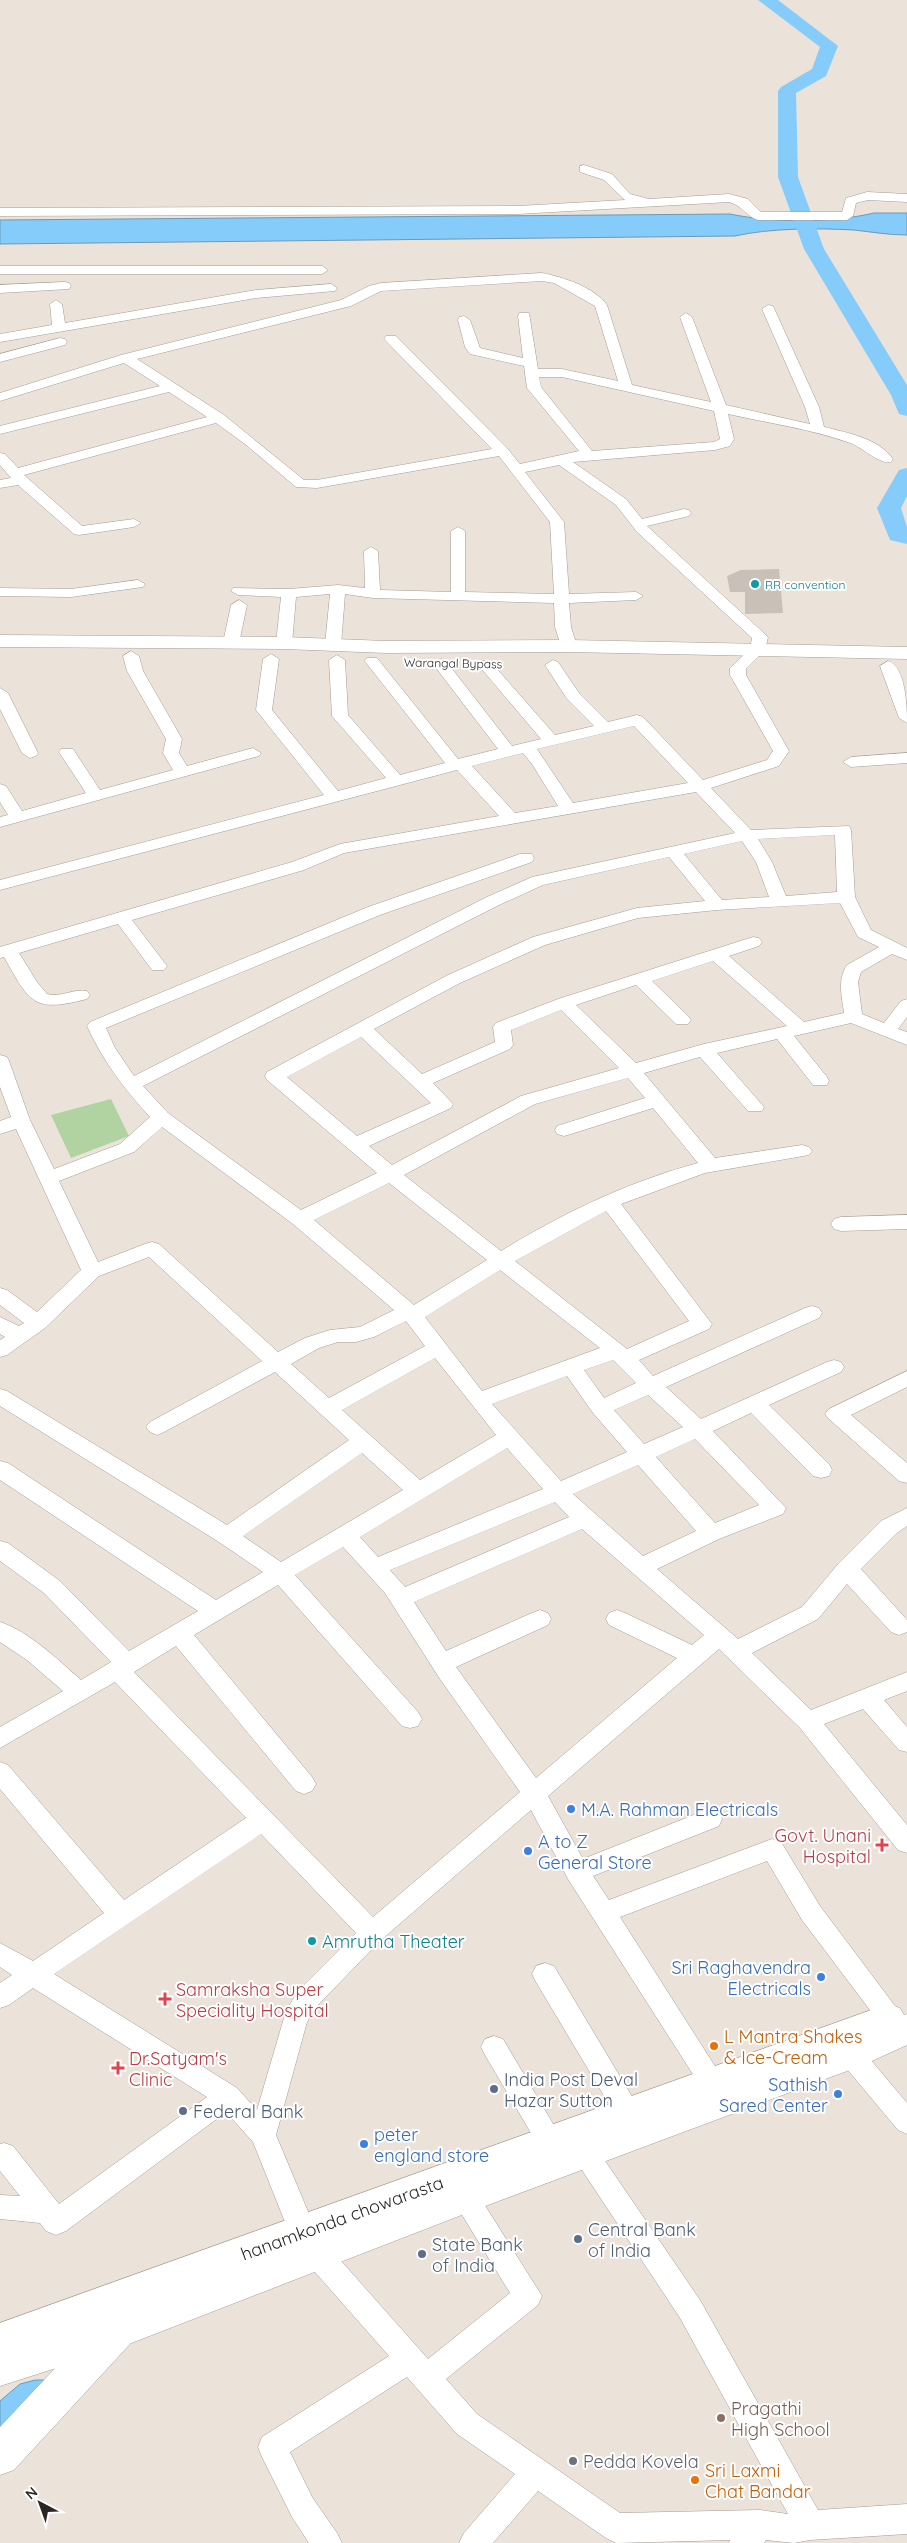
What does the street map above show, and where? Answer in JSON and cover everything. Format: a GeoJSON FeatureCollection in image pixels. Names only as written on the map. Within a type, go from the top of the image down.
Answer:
{"type":"FeatureCollection","features":[{"type":"Feature","properties":{"kind":"main road"},"geometry":{"type":"LineString","coordinates":[[0,641],[231,643],[278,651]]}},
{"type":"Feature","properties":{"kind":"main road"},"geometry":{"type":"LineString","coordinates":[[335,652],[386,647],[569,646],[907,653]]}},
{"type":"Feature","properties":{"kind":"main road","name":"Warangal Bypass"},"geometry":{"type":"LineString","coordinates":[[0,655],[131,656],[278,651],[335,652],[372,661],[553,665],[739,675],[897,666]]}},
{"type":"Feature","properties":{"kind":"main road"},"geometry":{"type":"LineString","coordinates":[[1,2343],[116,2331],[310,2243],[464,2197],[569,2143],[850,2054],[901,2019]]}},
{"type":"Feature","properties":{"kind":"main road","name":"hanamkonda chowarasta"},"geometry":{"type":"LineString","coordinates":[[1,2343],[310,2243],[569,2143],[628,2113],[712,2082],[901,2019]]}},
{"type":"Feature","properties":{"kind":"main road"},"geometry":{"type":"LineString","coordinates":[[0,2456],[116,2331]]}},
{"type":"Feature","properties":{"kind":"street"},"geometry":{"type":"LineString","coordinates":[[584,169],[598,172],[608,177],[626,197],[655,202]]}},
{"type":"Feature","properties":{"kind":"street"},"geometry":{"type":"LineString","coordinates":[[0,212],[518,210],[729,198],[744,202],[758,216],[847,216],[850,201],[867,196],[907,198]]}},
{"type":"Feature","properties":{"kind":"street"},"geometry":{"type":"LineString","coordinates":[[0,270],[322,270]]}},
{"type":"Feature","properties":{"kind":"street"},"geometry":{"type":"LineString","coordinates":[[0,397],[126,358],[346,303],[373,289],[381,287],[542,278],[558,280],[597,300],[601,305],[626,387]]}},
{"type":"Feature","properties":{"kind":"street"},"geometry":{"type":"LineString","coordinates":[[0,290],[65,286]]}},
{"type":"Feature","properties":{"kind":"street"},"geometry":{"type":"LineString","coordinates":[[0,338],[59,335],[256,294],[331,288]]}},
{"type":"Feature","properties":{"kind":"street"},"geometry":{"type":"LineString","coordinates":[[56,304],[59,335]]}},
{"type":"Feature","properties":{"kind":"street"},"geometry":{"type":"LineString","coordinates":[[768,309],[812,406],[818,430]]}},
{"type":"Feature","properties":{"kind":"street"},"geometry":{"type":"LineString","coordinates":[[524,316],[534,388],[583,446],[586,452],[582,456]]}},
{"type":"Feature","properties":{"kind":"street"},"geometry":{"type":"LineString","coordinates":[[517,469],[582,456],[721,445],[727,439],[720,408],[686,317]]}},
{"type":"Feature","properties":{"kind":"street"},"geometry":{"type":"LineString","coordinates":[[464,320],[475,351],[532,368],[626,387],[860,441],[875,448],[886,459]]}},
{"type":"Feature","properties":{"kind":"street"},"geometry":{"type":"LineString","coordinates":[[0,358],[59,335]]}},
{"type":"Feature","properties":{"kind":"street"},"geometry":{"type":"LineString","coordinates":[[391,339],[502,451],[557,522],[563,627],[569,646]]}},
{"type":"Feature","properties":{"kind":"street"},"geometry":{"type":"LineString","coordinates":[[126,358],[219,418],[301,484],[317,484],[502,451]]}},
{"type":"Feature","properties":{"kind":"street"},"geometry":{"type":"LineString","coordinates":[[0,430],[171,387]]}},
{"type":"Feature","properties":{"kind":"street"},"geometry":{"type":"LineString","coordinates":[[0,484],[18,476],[219,418]]}},
{"type":"Feature","properties":{"kind":"street"},"geometry":{"type":"LineString","coordinates":[[0,458],[79,532],[134,524]]}},
{"type":"Feature","properties":{"kind":"street"},"geometry":{"type":"LineString","coordinates":[[81,995],[55,1000],[42,998],[35,992],[4,952],[298,866],[340,849],[700,786],[773,763],[781,751],[739,675],[757,650],[760,637],[638,524],[621,502],[561,460]]}},
{"type":"Feature","properties":{"kind":"street"},"geometry":{"type":"LineString","coordinates":[[638,524],[684,513]]}},
{"type":"Feature","properties":{"kind":"street"},"geometry":{"type":"LineString","coordinates":[[458,531],[458,596]]}},
{"type":"Feature","properties":{"kind":"street"},"geometry":{"type":"LineString","coordinates":[[371,551],[373,594]]}},
{"type":"Feature","properties":{"kind":"street"},"geometry":{"type":"LineString","coordinates":[[0,592],[71,593],[138,584]]}},
{"type":"Feature","properties":{"kind":"street"},"geometry":{"type":"LineString","coordinates":[[231,643],[239,598],[338,589],[373,594],[562,599],[636,596]]}},
{"type":"Feature","properties":{"kind":"street"},"geometry":{"type":"LineString","coordinates":[[338,589],[335,652],[340,716],[395,779]]}},
{"type":"Feature","properties":{"kind":"street"},"geometry":{"type":"LineString","coordinates":[[289,593],[264,710],[335,798]]}},
{"type":"Feature","properties":{"kind":"street"},"geometry":{"type":"LineString","coordinates":[[131,656],[135,671],[174,739],[171,753],[182,772]]}},
{"type":"Feature","properties":{"kind":"street"},"geometry":{"type":"LineString","coordinates":[[372,661],[457,764],[511,819]]}},
{"type":"Feature","properties":{"kind":"street"},"geometry":{"type":"LineString","coordinates":[[441,664],[508,751]]}},
{"type":"Feature","properties":{"kind":"street"},"geometry":{"type":"LineString","coordinates":[[485,664],[551,741]]}},
{"type":"Feature","properties":{"kind":"street"},"geometry":{"type":"LineString","coordinates":[[553,665],[573,696],[605,728]]}},
{"type":"Feature","properties":{"kind":"street"},"geometry":{"type":"LineString","coordinates":[[897,666],[907,718]]}},
{"type":"Feature","properties":{"kind":"street"},"geometry":{"type":"LineString","coordinates":[[0,693],[30,752]]}},
{"type":"Feature","properties":{"kind":"street"},"geometry":{"type":"LineString","coordinates":[[0,885],[335,798],[395,779],[637,720],[747,835],[764,862],[779,901]]}},
{"type":"Feature","properties":{"kind":"street"},"geometry":{"type":"LineString","coordinates":[[526,746],[539,762],[568,809]]}},
{"type":"Feature","properties":{"kind":"street"},"geometry":{"type":"LineString","coordinates":[[67,752],[97,797]]}},
{"type":"Feature","properties":{"kind":"street"},"geometry":{"type":"LineString","coordinates":[[0,822],[253,753]]}},
{"type":"Feature","properties":{"kind":"street"},"geometry":{"type":"LineString","coordinates":[[852,762],[907,758]]}},
{"type":"Feature","properties":{"kind":"street"},"geometry":{"type":"LineString","coordinates":[[0,790],[18,817]]}},
{"type":"Feature","properties":{"kind":"street"},"geometry":{"type":"LineString","coordinates":[[131,1085],[493,901],[538,881],[747,835],[843,830],[846,897],[864,933],[900,951]]}},
{"type":"Feature","properties":{"kind":"street"},"geometry":{"type":"LineString","coordinates":[[672,850],[718,905]]}},
{"type":"Feature","properties":{"kind":"street"},"geometry":{"type":"LineString","coordinates":[[526,858],[374,911],[96,1026],[106,1048],[131,1085],[161,1117],[300,1219],[410,1313],[478,1401],[558,1492],[585,1519],[728,1643],[808,1721],[903,1829]]}},
{"type":"Feature","properties":{"kind":"street"},"geometry":{"type":"LineString","coordinates":[[640,1567],[711,1533],[775,1508],[698,1428],[619,1354],[390,1174],[274,1076],[454,979],[539,941],[637,913],[718,905],[846,897]]}},
{"type":"Feature","properties":{"kind":"street"},"geometry":{"type":"LineString","coordinates":[[122,918],[158,966]]}},
{"type":"Feature","properties":{"kind":"street"},"geometry":{"type":"LineString","coordinates":[[420,1082],[504,1045],[502,1027],[564,1003],[752,942]]}},
{"type":"Feature","properties":{"kind":"street"},"geometry":{"type":"LineString","coordinates":[[853,1018],[849,982],[853,969],[900,951]]}},
{"type":"Feature","properties":{"kind":"street"},"geometry":{"type":"LineString","coordinates":[[715,953],[800,1028]]}},
{"type":"Feature","properties":{"kind":"street"},"geometry":{"type":"LineString","coordinates":[[639,978],[682,1020]]}},
{"type":"Feature","properties":{"kind":"street"},"geometry":{"type":"LineString","coordinates":[[564,1003],[632,1070],[711,1166]]}},
{"type":"Feature","properties":{"kind":"street"},"geometry":{"type":"LineString","coordinates":[[887,1031],[907,1005]]}},
{"type":"Feature","properties":{"kind":"street"},"geometry":{"type":"LineString","coordinates":[[300,1219],[390,1174],[528,1100],[704,1050],[853,1018],[907,1039]]}},
{"type":"Feature","properties":{"kind":"street"},"geometry":{"type":"LineString","coordinates":[[356,1145],[444,1104],[362,1028]]}},
{"type":"Feature","properties":{"kind":"street"},"geometry":{"type":"LineString","coordinates":[[781,1032],[820,1081]]}},
{"type":"Feature","properties":{"kind":"street"},"geometry":{"type":"LineString","coordinates":[[704,1050],[755,1107]]}},
{"type":"Feature","properties":{"kind":"street"},"geometry":{"type":"LineString","coordinates":[[1,1068],[21,1120],[92,1271]]}},
{"type":"Feature","properties":{"kind":"street"},"geometry":{"type":"LineString","coordinates":[[564,1130],[657,1100]]}},
{"type":"Feature","properties":{"kind":"street"},"geometry":{"type":"LineString","coordinates":[[49,1178],[127,1148],[161,1117]]}},
{"type":"Feature","properties":{"kind":"street"},"geometry":{"type":"LineString","coordinates":[[0,1128],[21,1120]]}},
{"type":"Feature","properties":{"kind":"street"},"geometry":{"type":"LineString","coordinates":[[157,1427],[323,1338],[337,1335],[356,1336],[410,1313],[501,1260],[609,1201],[689,1171],[802,1151]]}},
{"type":"Feature","properties":{"kind":"street"},"geometry":{"type":"LineString","coordinates":[[478,1401],[571,1366],[619,1354],[702,1324],[609,1201]]}},
{"type":"Feature","properties":{"kind":"street"},"geometry":{"type":"LineString","coordinates":[[841,1224],[907,1222]]}},
{"type":"Feature","properties":{"kind":"street"},"geometry":{"type":"LineString","coordinates":[[0,1350],[38,1323],[92,1271],[152,1249],[418,1491]]}},
{"type":"Feature","properties":{"kind":"street"},"geometry":{"type":"LineString","coordinates":[[0,1295],[38,1323]]}},
{"type":"Feature","properties":{"kind":"street"},"geometry":{"type":"LineString","coordinates":[[600,1408],[812,1313]]}},
{"type":"Feature","properties":{"kind":"street"},"geometry":{"type":"LineString","coordinates":[[0,1324],[19,1336]]}},
{"type":"Feature","properties":{"kind":"street"},"geometry":{"type":"LineString","coordinates":[[326,1409],[437,1348]]}},
{"type":"Feature","properties":{"kind":"street"},"geometry":{"type":"LineString","coordinates":[[571,1366],[600,1408],[711,1533]]}},
{"type":"Feature","properties":{"kind":"street"},"geometry":{"type":"LineString","coordinates":[[375,1567],[558,1492],[834,1367]]}},
{"type":"Feature","properties":{"kind":"street"},"geometry":{"type":"LineString","coordinates":[[904,1467],[836,1414],[907,1378]]}},
{"type":"Feature","properties":{"kind":"street"},"geometry":{"type":"LineString","coordinates":[[0,1396],[227,1536],[279,1572],[410,1719]]}},
{"type":"Feature","properties":{"kind":"street"},"geometry":{"type":"LineString","coordinates":[[754,1403],[821,1470]]}},
{"type":"Feature","properties":{"kind":"street"},"geometry":{"type":"LineString","coordinates":[[5,1730],[123,1668],[214,1610],[510,1437]]}},
{"type":"Feature","properties":{"kind":"street"},"geometry":{"type":"LineString","coordinates":[[227,1536],[362,1442]]}},
{"type":"Feature","properties":{"kind":"street"},"geometry":{"type":"LineString","coordinates":[[0,1469],[214,1610]]}},
{"type":"Feature","properties":{"kind":"street"},"geometry":{"type":"LineString","coordinates":[[263,2135],[295,2018],[307,1999],[372,1933],[694,1656],[810,1613],[847,1569],[889,1527],[907,1516]]}},
{"type":"Feature","properties":{"kind":"street"},"geometry":{"type":"LineString","coordinates":[[401,1598],[585,1519]]}},
{"type":"Feature","properties":{"kind":"street"},"geometry":{"type":"LineString","coordinates":[[344,1534],[401,1598],[442,1663],[534,1793],[576,1872],[712,2082]]}},
{"type":"Feature","properties":{"kind":"street"},"geometry":{"type":"LineString","coordinates":[[0,1549],[52,1587],[262,1820],[372,1933]]}},
{"type":"Feature","properties":{"kind":"street"},"geometry":{"type":"LineString","coordinates":[[847,1569],[899,1626]]}},
{"type":"Feature","properties":{"kind":"street"},"geometry":{"type":"LineString","coordinates":[[442,1663],[540,1619]]}},
{"type":"Feature","properties":{"kind":"street"},"geometry":{"type":"LineString","coordinates":[[617,1619],[694,1656]]}},
{"type":"Feature","properties":{"kind":"street"},"geometry":{"type":"LineString","coordinates":[[0,1631],[35,1654],[80,1692]]}},
{"type":"Feature","properties":{"kind":"street"},"geometry":{"type":"LineString","coordinates":[[178,1632],[304,1784]]}},
{"type":"Feature","properties":{"kind":"street"},"geometry":{"type":"LineString","coordinates":[[808,1721],[907,1681]]}},
{"type":"Feature","properties":{"kind":"street"},"geometry":{"type":"LineString","coordinates":[[867,1697],[907,1743]]}},
{"type":"Feature","properties":{"kind":"street"},"geometry":{"type":"LineString","coordinates":[[0,1772],[121,1915]]}},
{"type":"Feature","properties":{"kind":"street"},"geometry":{"type":"LineString","coordinates":[[576,1872],[710,1819]]}},
{"type":"Feature","properties":{"kind":"street"},"geometry":{"type":"LineString","coordinates":[[0,1997],[262,1820]]}},
{"type":"Feature","properties":{"kind":"street"},"geometry":{"type":"LineString","coordinates":[[603,1913],[772,1849],[811,1913],[901,2019]]}},
{"type":"Feature","properties":{"kind":"street"},"geometry":{"type":"LineString","coordinates":[[0,1954],[228,2096],[263,2135],[310,2243],[467,2424],[616,2528],[752,2534],[799,2532],[907,2519]]}},
{"type":"Feature","properties":{"kind":"street"},"geometry":{"type":"LineString","coordinates":[[545,1974],[628,2113]]}},
{"type":"Feature","properties":{"kind":"street"},"geometry":{"type":"LineString","coordinates":[[494,2047],[569,2143],[690,2309],[799,2532]]}},
{"type":"Feature","properties":{"kind":"street"},"geometry":{"type":"LineString","coordinates":[[850,2054],[907,2122]]}},
{"type":"Feature","properties":{"kind":"street"},"geometry":{"type":"LineString","coordinates":[[0,2158],[4,2155],[56,2222],[228,2096]]}},
{"type":"Feature","properties":{"kind":"street"},"geometry":{"type":"LineString","coordinates":[[327,2543],[302,2507],[272,2447],[419,2368],[528,2296],[464,2197]]}},
{"type":"Feature","properties":{"kind":"street"},"geometry":{"type":"LineString","coordinates":[[0,2207],[48,2211]]}},
{"type":"Feature","properties":{"kind":"street"},"geometry":{"type":"LineString","coordinates":[[474,2543],[536,2472]]}},
{"type":"Feature","properties":{"kind":"green space"},"geometry":{"type":"Polygon","coordinates":[[[111,1099],[129,1136],[71,1158],[51,1115],[111,1099]]]}},
{"type":"Feature","properties":{"kind":"water"},"geometry":{"type":"Polygon","coordinates":[[[874,213],[907,213],[907,235],[854,230],[810,229],[764,231],[735,236],[0,244],[0,220],[730,214],[765,219],[802,221],[839,219],[874,213]]]}},
{"type":"Feature","properties":{"kind":"water"},"geometry":{"type":"Polygon","coordinates":[[[35,2380],[48,2380],[0,2434],[0,2401],[20,2384],[35,2380]]]}},
{"type":"Feature","properties":{"kind":"building","name":"RR convention"},"geometry":{"type":"Polygon","coordinates":[[[779,569],[783,613],[745,614],[745,592],[730,592],[727,576],[741,570],[779,569]]]}},
{"type":"Feature","properties":{"kind":"waterway"},"geometry":{"type":"LineString","coordinates":[[767,0],[829,46],[820,72],[787,91],[788,177],[814,249],[902,395],[907,409]]}},
{"type":"Feature","properties":{"kind":"waterway"},"geometry":{"type":"LineString","coordinates":[[907,475],[889,508],[898,535],[907,537]]}},
{"type":"Feature","properties":{"kind":"place","name":"RR convention"},"geometry":{"type":"Point","coordinates":[755,584]}},
{"type":"Feature","properties":{"kind":"place","name":"M.A. Rahman Electricals"},"geometry":{"type":"Point","coordinates":[571,1809]}},
{"type":"Feature","properties":{"kind":"place","name":"Govt. Unani Hospital"},"geometry":{"type":"Point","coordinates":[882,1845]}},
{"type":"Feature","properties":{"kind":"place","name":"A to Z General Store"},"geometry":{"type":"Point","coordinates":[528,1851]}},
{"type":"Feature","properties":{"kind":"place","name":"Amrutha Theater"},"geometry":{"type":"Point","coordinates":[312,1941]}},
{"type":"Feature","properties":{"kind":"place","name":"Sri Raghavendra Electricals"},"geometry":{"type":"Point","coordinates":[821,1977]}},
{"type":"Feature","properties":{"kind":"place","name":"Samraksha Super Speciality Hospital"},"geometry":{"type":"Point","coordinates":[165,1999]}},
{"type":"Feature","properties":{"kind":"place","name":"L Mantra Shakes & Ice-Cream"},"geometry":{"type":"Point","coordinates":[714,2046]}},
{"type":"Feature","properties":{"kind":"place","name":"Dr.Satyam's Clinic"},"geometry":{"type":"Point","coordinates":[118,2068]}},
{"type":"Feature","properties":{"kind":"place","name":"India Post Deval Hazar Sutton"},"geometry":{"type":"Point","coordinates":[494,2089]}},
{"type":"Feature","properties":{"kind":"place","name":"Sathish Sared Center"},"geometry":{"type":"Point","coordinates":[838,2094]}},
{"type":"Feature","properties":{"kind":"place","name":"Federal Bank"},"geometry":{"type":"Point","coordinates":[183,2111]}},
{"type":"Feature","properties":{"kind":"place","name":"peter england store"},"geometry":{"type":"Point","coordinates":[364,2144]}},
{"type":"Feature","properties":{"kind":"place","name":"Central Bank of India"},"geometry":{"type":"Point","coordinates":[578,2239]}},
{"type":"Feature","properties":{"kind":"place","name":"State Bank of India"},"geometry":{"type":"Point","coordinates":[422,2254]}},
{"type":"Feature","properties":{"kind":"place","name":"Pragathi High School"},"geometry":{"type":"Point","coordinates":[721,2418]}},
{"type":"Feature","properties":{"kind":"place","name":"Pedda Kovela"},"geometry":{"type":"Point","coordinates":[573,2461]}},
{"type":"Feature","properties":{"kind":"place","name":"Sri Laxmi Chat Bandar"},"geometry":{"type":"Point","coordinates":[695,2480]}}]}
